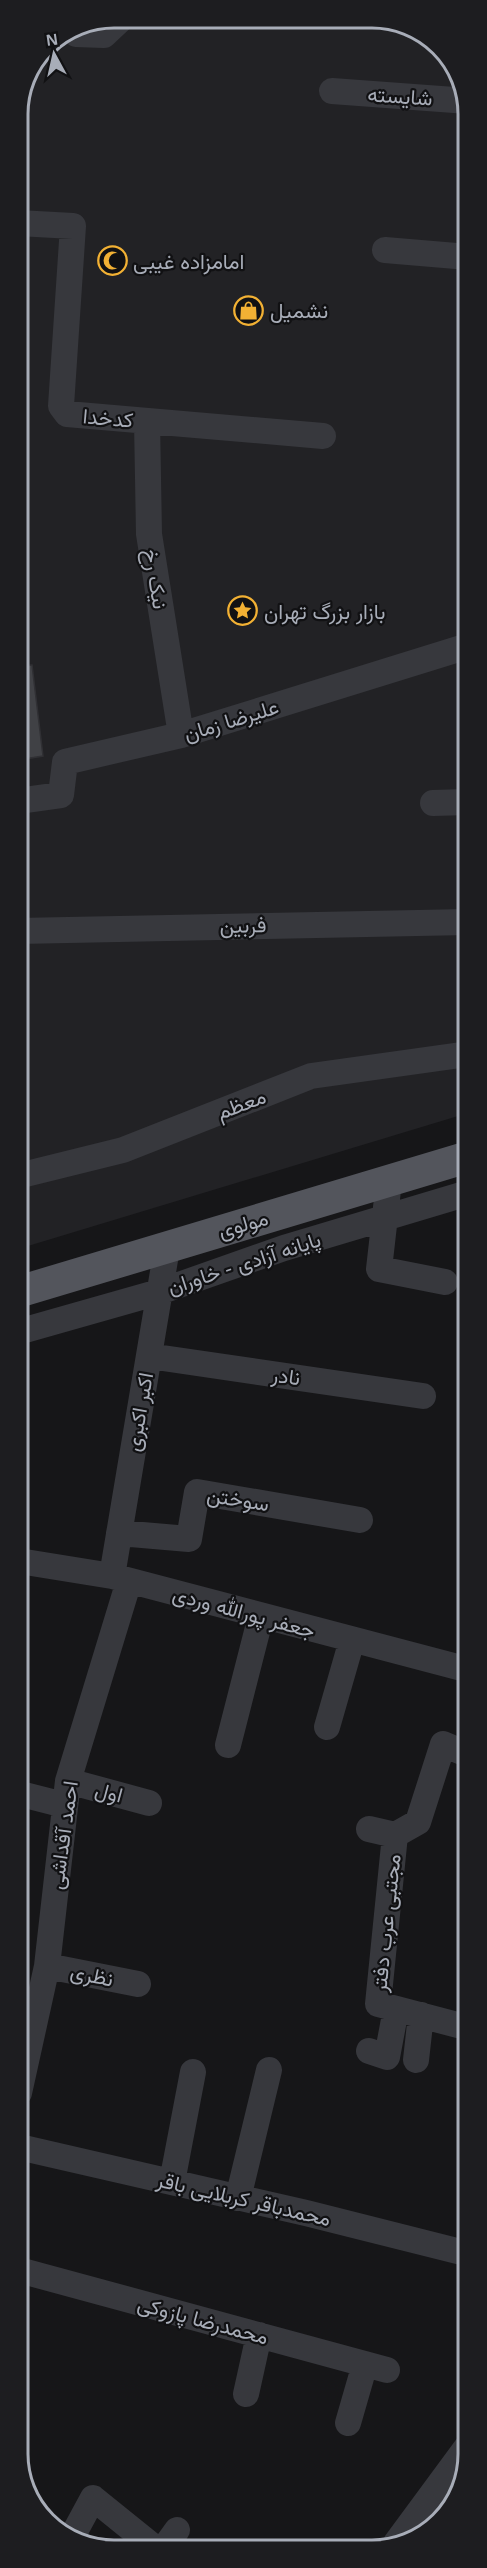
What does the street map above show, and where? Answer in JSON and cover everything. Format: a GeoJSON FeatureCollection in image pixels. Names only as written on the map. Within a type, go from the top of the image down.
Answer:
{"type":"FeatureCollection","features":[{"type":"Feature","properties":{"kind":"main road","name":"مولوی"},"geometry":{"type":"LineString","coordinates":[[29,1289],[458,1160]]}},
{"type":"Feature","properties":{"kind":"street"},"geometry":{"type":"LineString","coordinates":[[84,34],[104,35],[111,28]]}},
{"type":"Feature","properties":{"kind":"street","name":"شایسته"},"geometry":{"type":"LineString","coordinates":[[332,91],[457,100]]}},
{"type":"Feature","properties":{"kind":"street","name":"کدخدا"},"geometry":{"type":"LineString","coordinates":[[29,224],[73,226],[61,406],[63,412],[323,435]]}},
{"type":"Feature","properties":{"kind":"street"},"geometry":{"type":"LineString","coordinates":[[385,250],[458,255]]}},
{"type":"Feature","properties":{"kind":"street","name":"نیک رخ"},"geometry":{"type":"LineString","coordinates":[[147,421],[149,534],[181,735]]}},
{"type":"Feature","properties":{"kind":"street","name":"علیرضا زمان"},"geometry":{"type":"LineString","coordinates":[[29,799],[61,795],[65,762],[181,735],[458,649]]}},
{"type":"Feature","properties":{"kind":"street"},"geometry":{"type":"LineString","coordinates":[[433,802],[458,802]]}},
{"type":"Feature","properties":{"kind":"street","name":"فربین"},"geometry":{"type":"LineString","coordinates":[[29,931],[458,922]]}},
{"type":"Feature","properties":{"kind":"street","name":"معظم"},"geometry":{"type":"LineString","coordinates":[[29,1173],[123,1150],[311,1076],[458,1055]]}},
{"type":"Feature","properties":{"kind":"street"},"geometry":{"type":"LineString","coordinates":[[389,1181],[379,1269],[445,1282]]}},
{"type":"Feature","properties":{"kind":"street","name":"پایانه آزادی - خاوران"},"geometry":{"type":"LineString","coordinates":[[29,1329],[159,1292],[284,1248],[458,1196]]}},
{"type":"Feature","properties":{"kind":"street","name":"اکبر اکبری"},"geometry":{"type":"LineString","coordinates":[[121,1579],[119,1533],[167,1248]]}},
{"type":"Feature","properties":{"kind":"street","name":"نادر"},"geometry":{"type":"LineString","coordinates":[[149,1356],[423,1396]]}},
{"type":"Feature","properties":{"kind":"street","name":"سوختن"},"geometry":{"type":"LineString","coordinates":[[119,1533],[189,1539],[197,1492],[360,1520]]}},
{"type":"Feature","properties":{"kind":"street","name":"جعفر پورالله وردی"},"geometry":{"type":"LineString","coordinates":[[29,1563],[121,1579],[458,1667]]}},
{"type":"Feature","properties":{"kind":"street","name":"احمد آقداشی"},"geometry":{"type":"LineString","coordinates":[[29,2048],[47,1966],[66,1793],[121,1579]]}},
{"type":"Feature","properties":{"kind":"street"},"geometry":{"type":"LineString","coordinates":[[228,1745],[261,1616]]}},
{"type":"Feature","properties":{"kind":"street"},"geometry":{"type":"LineString","coordinates":[[327,1727],[352,1640]]}},
{"type":"Feature","properties":{"kind":"street","name":"مجتبی عرب دفتر"},"geometry":{"type":"LineString","coordinates":[[369,2051],[387,2057],[387,2007],[395,1835],[418,1822],[443,1744],[458,1750]]}},
{"type":"Feature","properties":{"kind":"street","name":"اول"},"geometry":{"type":"LineString","coordinates":[[29,1794],[66,1793],[149,1803]]}},
{"type":"Feature","properties":{"kind":"street"},"geometry":{"type":"LineString","coordinates":[[369,1828],[395,1835]]}},
{"type":"Feature","properties":{"kind":"street","name":"نظری"},"geometry":{"type":"LineString","coordinates":[[47,1966],[138,1984]]}},
{"type":"Feature","properties":{"kind":"street"},"geometry":{"type":"LineString","coordinates":[[387,2007],[458,2025]]}},
{"type":"Feature","properties":{"kind":"street"},"geometry":{"type":"LineString","coordinates":[[416,2060],[421,2015]]}},
{"type":"Feature","properties":{"kind":"street"},"geometry":{"type":"LineString","coordinates":[[238,2198],[269,2070]]}},
{"type":"Feature","properties":{"kind":"street"},"geometry":{"type":"LineString","coordinates":[[172,2182],[193,2073]]}},
{"type":"Feature","properties":{"kind":"street","name":"محمدباقر کربلایی باقر"},"geometry":{"type":"LineString","coordinates":[[29,2149],[458,2251]]}},
{"type":"Feature","properties":{"kind":"street","name":"محمدرضا پازوکی"},"geometry":{"type":"LineString","coordinates":[[29,2273],[376,2367],[348,2423]]}},
{"type":"Feature","properties":{"kind":"street"},"geometry":{"type":"LineString","coordinates":[[246,2394],[259,2335]]}},
{"type":"Feature","properties":{"kind":"street"},"geometry":{"type":"LineString","coordinates":[[403,2534],[458,2459]]}},
{"type":"Feature","properties":{"kind":"street"},"geometry":{"type":"LineString","coordinates":[[76,2530],[93,2498],[145,2540]]}},
{"type":"Feature","properties":{"kind":"shaded area","name":"بازار بزرگ تهران"},"geometry":{"type":"Polygon","coordinates":[[[115,28],[372,28],[389,30],[416,40],[429,50],[447,72],[456,92],[458,103],[458,1116],[29,1246],[29,109],[31,92],[46,62],[71,40],[87,33],[115,28]]]}},
{"type":"Feature","properties":{"kind":"building"},"geometry":{"type":"Polygon","coordinates":[[[29,665],[32,665],[43,756],[29,758],[29,665]]]}},
{"type":"Feature","properties":{"kind":"place","name":"امامزاده غیبی"},"geometry":{"type":"Point","coordinates":[112,261]}},
{"type":"Feature","properties":{"kind":"place","name":"نشمیل"},"geometry":{"type":"Point","coordinates":[249,310]}},
{"type":"Feature","properties":{"kind":"place","name":"بازار بزرگ تهران"},"geometry":{"type":"Point","coordinates":[243,611]}}]}
